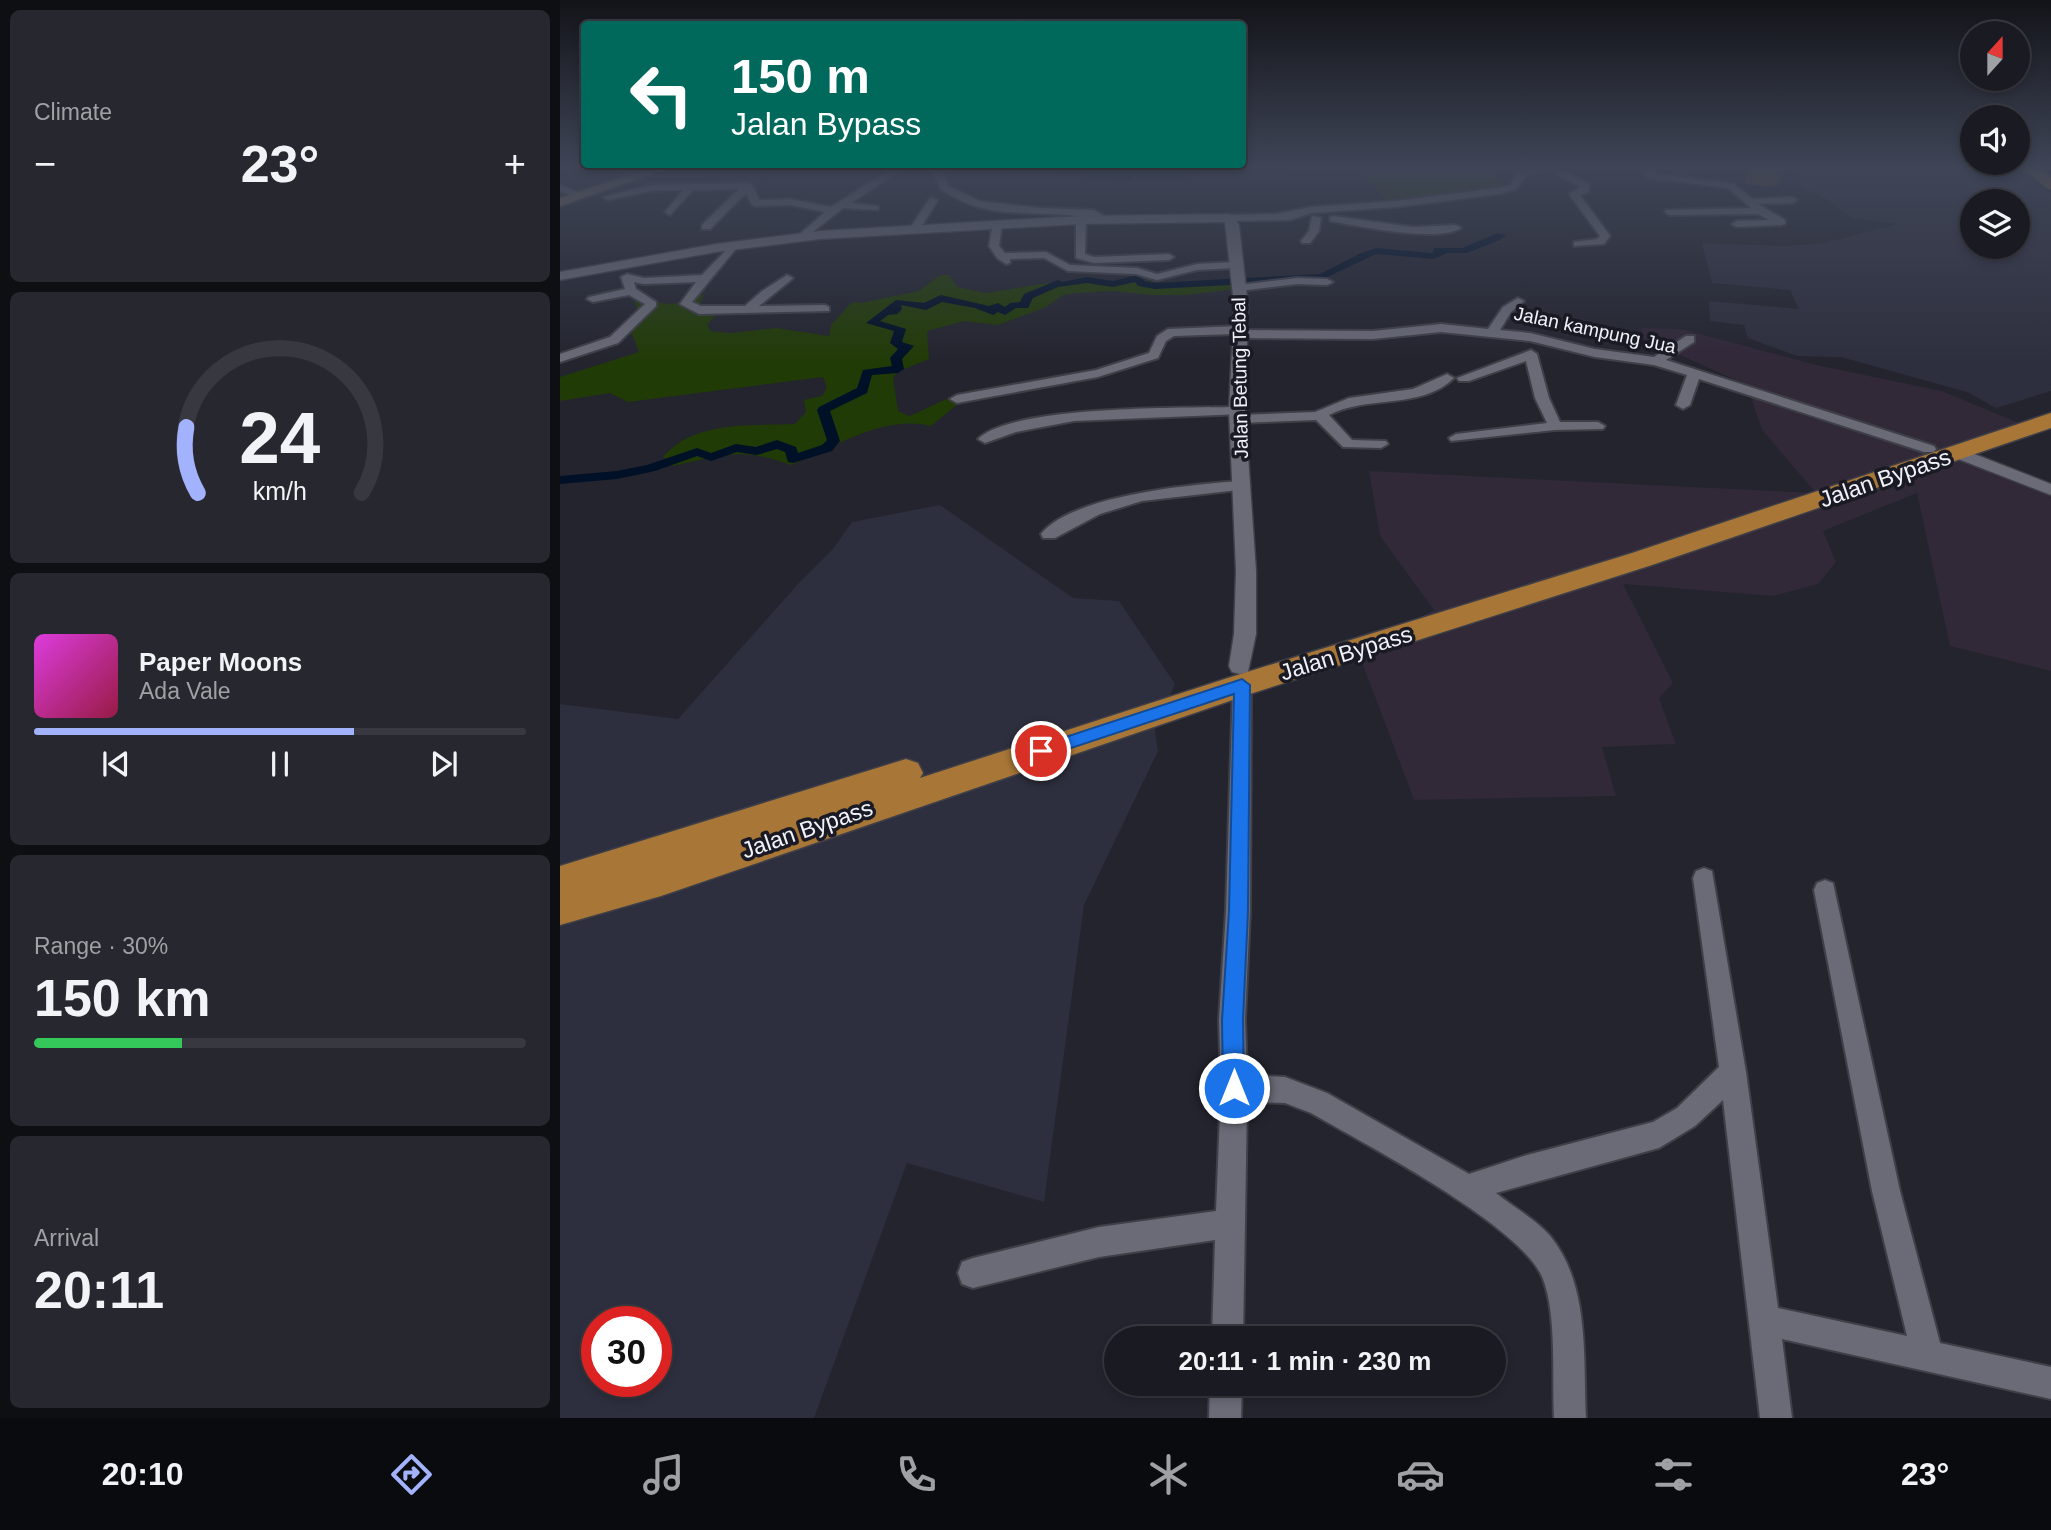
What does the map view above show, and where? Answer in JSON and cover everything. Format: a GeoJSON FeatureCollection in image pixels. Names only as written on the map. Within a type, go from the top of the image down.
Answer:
{"type":"FeatureCollection","features":[{"type":"Feature","properties":{"kind":"highway","name":"Jalan Bypass"},"geometry":{"type":"LineString","coordinates":[[1944,451],[2051,403]]}},
{"type":"Feature","properties":{"kind":"highway","name":"Jalan Bypass"},"geometry":{"type":"LineString","coordinates":[[560,908],[661,864],[1944,451],[2051,420]]}},
{"type":"Feature","properties":{"kind":"highway","name":"Jalan Bypass"},"geometry":{"type":"LineString","coordinates":[[560,883],[661,864]]}},
{"type":"Feature","properties":{"kind":"street"},"geometry":{"type":"LineString","coordinates":[[804,236],[808,232]]}},
{"type":"Feature","properties":{"kind":"street"},"geometry":{"type":"LineString","coordinates":[[560,276],[624,272],[734,246],[804,236],[874,232]]}},
{"type":"Feature","properties":{"kind":"street"},"geometry":{"type":"LineString","coordinates":[[996,232],[994,244],[1004,258],[1046,255],[1068,268],[1138,271],[1157,277],[1197,267],[1235,265]]}},
{"type":"Feature","properties":{"kind":"street"},"geometry":{"type":"LineString","coordinates":[[1081,232],[1080,256],[1105,260],[1169,257]]}},
{"type":"Feature","properties":{"kind":"street","name":"Jalan Betung Tebal"},"geometry":{"type":"LineString","coordinates":[[1227,1326],[1234,1088],[1232,1020],[1238,911],[1241,676],[1246,571],[1238,415],[1241,332],[1233,232]]}},
{"type":"Feature","properties":{"kind":"street"},"geometry":{"type":"LineString","coordinates":[[1306,241],[1313,232]]}},
{"type":"Feature","properties":{"kind":"street"},"geometry":{"type":"LineString","coordinates":[[1578,244],[1600,242],[1605,236],[1602,232]]}},
{"type":"Feature","properties":{"kind":"street"},"geometry":{"type":"LineString","coordinates":[[734,246],[704,278],[686,304],[699,310],[825,309]]}},
{"type":"Feature","properties":{"kind":"street"},"geometry":{"type":"LineString","coordinates":[[624,272],[644,281],[704,278]]}},
{"type":"Feature","properties":{"kind":"street"},"geometry":{"type":"LineString","coordinates":[[560,358],[614,340],[652,304],[631,291],[624,272]]}},
{"type":"Feature","properties":{"kind":"street"},"geometry":{"type":"LineString","coordinates":[[749,309],[787,278]]}},
{"type":"Feature","properties":{"kind":"street"},"geometry":{"type":"LineString","coordinates":[[1239,284],[1327,282]]}},
{"type":"Feature","properties":{"kind":"street"},"geometry":{"type":"LineString","coordinates":[[593,299],[631,291]]}},
{"type":"Feature","properties":{"kind":"street"},"geometry":{"type":"LineString","coordinates":[[1493,331],[1507,310],[1517,301]]}},
{"type":"Feature","properties":{"kind":"street","name":"Jalan kampung Jua"},"geometry":{"type":"LineString","coordinates":[[957,399],[1037,382],[1076,377],[1144,360],[1154,355],[1161,337],[1172,332],[1373,335],[1441,328],[1493,331],[1595,353],[1656,361],[1944,451],[2051,490]]}},
{"type":"Feature","properties":{"kind":"street"},"geometry":{"type":"LineString","coordinates":[[1530,337],[1531,354],[1542,398],[1555,426]]}},
{"type":"Feature","properties":{"kind":"street"},"geometry":{"type":"LineString","coordinates":[[1656,361],[1690,339]]}},
{"type":"Feature","properties":{"kind":"street"},"geometry":{"type":"LineString","coordinates":[[1464,377],[1504,366],[1531,354]]}},
{"type":"Feature","properties":{"kind":"street"},"geometry":{"type":"LineString","coordinates":[[1683,405],[1694,373]]}},
{"type":"Feature","properties":{"kind":"street"},"geometry":{"type":"LineString","coordinates":[[1318,416],[1351,402],[1421,393],[1447,378]]}},
{"type":"Feature","properties":{"kind":"street"},"geometry":{"type":"LineString","coordinates":[[985,439],[1029,424],[1064,419],[1318,416],[1326,419],[1348,444],[1381,444]]}},
{"type":"Feature","properties":{"kind":"street"},"geometry":{"type":"LineString","coordinates":[[1456,438],[1555,426],[1598,426]]}},
{"type":"Feature","properties":{"kind":"street"},"geometry":{"type":"LineString","coordinates":[[1049,534],[1096,510],[1133,498],[1164,491],[1242,486]]}},
{"type":"Feature","properties":{"kind":"street"},"geometry":{"type":"LineString","coordinates":[[1704,878],[1732,1072],[1776,1418]]}},
{"type":"Feature","properties":{"kind":"street"},"geometry":{"type":"LineString","coordinates":[[1825,890],[1886,1191],[1928,1356]]}},
{"type":"Feature","properties":{"kind":"street"},"geometry":{"type":"LineString","coordinates":[[1466,1189],[1527,1169],[1659,1134],[1686,1117],[1732,1072]]}},
{"type":"Feature","properties":{"kind":"street"},"geometry":{"type":"LineString","coordinates":[[1234,1088],[1285,1090],[1318,1102],[1466,1189],[1539,1245],[1557,1274],[1565,1312],[1570,1418]]}},
{"type":"Feature","properties":{"kind":"street"},"geometry":{"type":"LineString","coordinates":[[974,1273],[1099,1242],[1230,1223]]}},
{"type":"Feature","properties":{"kind":"street"},"geometry":{"type":"LineString","coordinates":[[1763,1320],[2051,1383]]}},
{"type":"Feature","properties":{"kind":"street"},"geometry":{"type":"LineString","coordinates":[[1225,1418],[1226,1396]]}},
{"type":"Feature","properties":{"kind":"shaded area"},"geometry":{"type":"Polygon","coordinates":[[[1866,232],[1960,232],[1960,259],[2030,259],[2030,232],[2051,232],[2051,391],[1996,408],[1967,392],[1841,357],[1797,356],[1748,338],[1744,325],[1710,321],[1709,301],[1799,309],[1790,290],[1712,283],[1702,243],[1789,246],[1825,243],[1866,232]]]}},
{"type":"Feature","properties":{"kind":"shaded area"},"geometry":{"type":"Polygon","coordinates":[[[1641,328],[1681,329],[1821,366],[1942,391],[2033,429],[1978,455],[2051,483],[2051,671],[1950,646],[1917,493],[1823,531],[1836,562],[1818,584],[1773,596],[1623,584],[1673,683],[1659,698],[1676,744],[1602,747],[1616,796],[1414,800],[1357,649],[1434,610],[1380,536],[1369,471],[1816,493],[1762,430],[1747,385],[1644,339],[1641,328]]]}},
{"type":"Feature","properties":{"kind":"shaded area"},"geometry":{"type":"Polygon","coordinates":[[[940,505],[1073,598],[1119,601],[1175,684],[1155,730],[1158,751],[1084,905],[1044,1202],[907,1163],[814,1418],[560,1418],[560,704],[678,719],[798,584],[833,549],[852,522],[940,505]]]}},
{"type":"Feature","properties":{"kind":"green space"},"geometry":{"type":"Polygon","coordinates":[[[940,275],[949,275],[957,287],[986,293],[1048,283],[1121,282],[1131,276],[1155,283],[1244,279],[1243,288],[1186,295],[1112,291],[1075,293],[1063,295],[1046,307],[998,325],[964,321],[927,331],[929,359],[897,372],[893,378],[898,411],[909,416],[965,392],[988,388],[999,390],[960,402],[931,426],[914,423],[878,428],[791,465],[759,456],[732,455],[673,466],[663,457],[676,445],[707,431],[724,427],[795,424],[806,412],[804,400],[822,396],[827,387],[823,377],[628,402],[610,393],[560,401],[560,377],[639,352],[627,321],[637,308],[633,299],[639,294],[657,302],[671,304],[704,294],[698,309],[719,311],[707,325],[711,331],[730,333],[776,328],[829,336],[831,325],[852,302],[861,303],[919,291],[940,275]]]}},
{"type":"Feature","properties":{"kind":"waterway"},"geometry":{"type":"LineString","coordinates":[[560,480],[617,475],[650,468],[697,452],[711,457],[736,448],[757,451],[777,444],[791,450],[793,459],[827,448],[834,441],[823,410],[863,390],[867,372],[898,369],[896,358],[908,346],[899,346],[896,343],[900,329],[871,323],[886,311],[893,312],[897,309],[892,306],[900,302],[926,307],[941,298],[979,306],[993,312],[994,307],[998,306],[1005,312],[1014,305],[1024,306],[1028,296],[1058,283],[1062,285],[1087,280],[1113,284],[1137,278],[1142,284],[1155,286],[1321,277],[1376,251],[1434,256],[1442,253],[1437,250],[1464,251],[1501,235]]}},
{"type":"Feature","properties":{"kind":"route"},"geometry":{"type":"LineString","coordinates":[[1041,751],[1242,685],[1238,911],[1232,1020],[1234,1088]]}}]}
